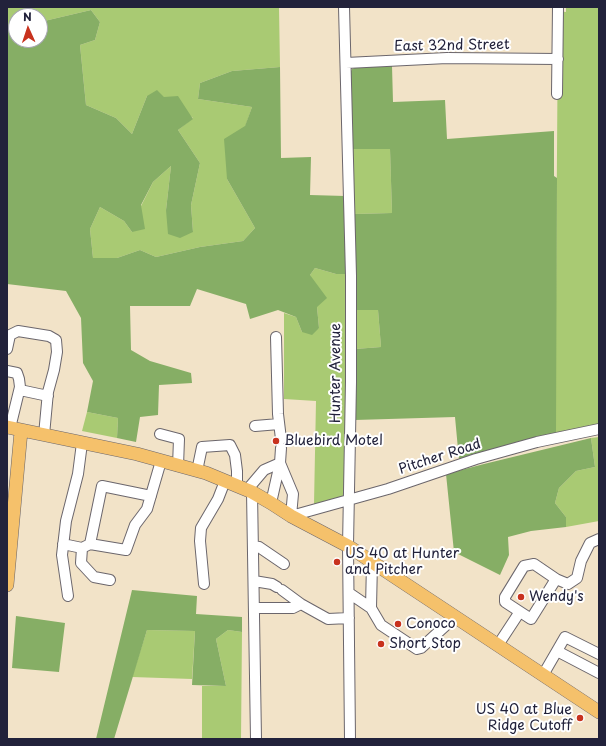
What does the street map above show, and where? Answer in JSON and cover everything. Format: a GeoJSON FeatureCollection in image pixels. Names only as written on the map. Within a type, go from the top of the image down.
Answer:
{"type":"FeatureCollection","features":[{"type":"Feature","properties":{"kind":"main road"},"geometry":{"type":"LineString","coordinates":[[7,585],[12,429],[137,454],[206,473],[240,487],[271,502],[291,516],[348,546],[599,712]]}},
{"type":"Feature","properties":{"kind":"street","name":"Hunter Avenue"},"geometry":{"type":"LineString","coordinates":[[344,7],[351,276],[348,546],[350,739]]}},
{"type":"Feature","properties":{"kind":"street"},"geometry":{"type":"LineString","coordinates":[[557,94],[558,7]]}},
{"type":"Feature","properties":{"kind":"street","name":"East 32nd Street"},"geometry":{"type":"LineString","coordinates":[[346,63],[447,58],[558,59]]}},
{"type":"Feature","properties":{"kind":"street"},"geometry":{"type":"LineString","coordinates":[[7,349],[10,335],[18,331],[49,336],[56,340],[57,352],[48,396],[44,435]]}},
{"type":"Feature","properties":{"kind":"street"},"geometry":{"type":"LineString","coordinates":[[271,502],[280,463],[281,444],[278,414],[276,337]]}},
{"type":"Feature","properties":{"kind":"street"},"geometry":{"type":"LineString","coordinates":[[7,371],[17,373],[20,379],[20,390],[12,429]]}},
{"type":"Feature","properties":{"kind":"street"},"geometry":{"type":"LineString","coordinates":[[20,390],[48,396]]}},
{"type":"Feature","properties":{"kind":"street"},"geometry":{"type":"LineString","coordinates":[[255,426],[279,424]]}},
{"type":"Feature","properties":{"kind":"street","name":"Pitcher Road"},"geometry":{"type":"LineString","coordinates":[[291,516],[388,489],[476,459],[537,442],[599,429]]}},
{"type":"Feature","properties":{"kind":"street"},"geometry":{"type":"LineString","coordinates":[[160,434],[179,439],[178,466]]}},
{"type":"Feature","properties":{"kind":"street"},"geometry":{"type":"LineString","coordinates":[[68,596],[62,555],[63,544],[66,521],[78,474],[82,443]]}},
{"type":"Feature","properties":{"kind":"street"},"geometry":{"type":"LineString","coordinates":[[197,471],[202,447],[230,445],[235,455],[240,487],[253,546],[256,739]]}},
{"type":"Feature","properties":{"kind":"street"},"geometry":{"type":"LineString","coordinates":[[63,544],[126,550],[134,525],[147,509],[161,461]]}},
{"type":"Feature","properties":{"kind":"street"},"geometry":{"type":"LineString","coordinates":[[204,584],[200,541],[201,528],[218,499],[240,487],[264,470],[280,463]]}},
{"type":"Feature","properties":{"kind":"street"},"geometry":{"type":"LineString","coordinates":[[280,463],[293,494],[291,516]]}},
{"type":"Feature","properties":{"kind":"street"},"geometry":{"type":"LineString","coordinates":[[110,580],[94,577],[81,563],[102,486],[151,496]]}},
{"type":"Feature","properties":{"kind":"street"},"geometry":{"type":"LineString","coordinates":[[556,579],[530,619],[519,613],[505,602],[505,597],[524,566],[534,564],[556,579],[568,584],[577,578],[581,561],[590,543],[599,539]]}},
{"type":"Feature","properties":{"kind":"street"},"geometry":{"type":"LineString","coordinates":[[253,546],[259,547],[284,564]]}},
{"type":"Feature","properties":{"kind":"street"},"geometry":{"type":"LineString","coordinates":[[371,608],[372,562]]}},
{"type":"Feature","properties":{"kind":"street"},"geometry":{"type":"LineString","coordinates":[[254,581],[272,584],[301,604],[328,619],[349,618]]}},
{"type":"Feature","properties":{"kind":"street"},"geometry":{"type":"LineString","coordinates":[[349,593],[371,608],[381,625],[417,648],[421,648],[455,617]]}},
{"type":"Feature","properties":{"kind":"street"},"geometry":{"type":"LineString","coordinates":[[254,608],[293,608],[301,604]]}},
{"type":"Feature","properties":{"kind":"street"},"geometry":{"type":"LineString","coordinates":[[498,645],[519,613]]}},
{"type":"Feature","properties":{"kind":"street"},"geometry":{"type":"LineString","coordinates":[[543,675],[565,637],[599,654]]}},
{"type":"Feature","properties":{"kind":"street"},"geometry":{"type":"LineString","coordinates":[[557,651],[599,673]]}},
{"type":"Feature","properties":{"kind":"green space"},"geometry":{"type":"Polygon","coordinates":[[[7,7],[279,7],[280,67],[232,71],[200,83],[198,99],[252,107],[227,179],[255,228],[243,241],[200,247],[156,257],[140,250],[117,258],[93,258],[90,229],[100,207],[124,221],[132,232],[141,206],[153,182],[171,166],[166,210],[193,232],[191,205],[200,163],[178,130],[193,118],[164,97],[147,96],[132,134],[116,118],[86,105],[80,45],[95,40],[100,22],[91,10],[48,20],[48,8],[8,8],[7,30],[7,7]]]}},
{"type":"Feature","properties":{"kind":"green space"},"geometry":{"type":"Polygon","coordinates":[[[566,7],[599,7],[599,429],[555,438],[558,11],[566,12],[566,7]]]}},
{"type":"Feature","properties":{"kind":"green space"},"geometry":{"type":"Polygon","coordinates":[[[91,10],[100,22],[95,40],[80,45],[86,105],[116,118],[132,134],[147,96],[157,90],[164,97],[178,96],[193,119],[178,130],[200,163],[191,205],[193,232],[180,238],[168,234],[166,210],[171,166],[153,182],[141,205],[145,229],[132,232],[124,221],[100,207],[90,229],[93,258],[117,258],[140,250],[156,257],[200,247],[243,241],[255,228],[227,179],[224,139],[245,126],[252,107],[198,99],[200,83],[232,71],[280,67],[281,158],[311,157],[310,195],[345,196],[346,274],[336,274],[315,268],[310,275],[327,298],[317,307],[319,328],[312,335],[302,332],[296,317],[278,310],[250,319],[246,304],[197,289],[190,306],[130,306],[131,350],[150,361],[191,373],[192,383],[159,385],[158,415],[140,417],[136,442],[117,438],[118,418],[87,412],[93,381],[83,363],[81,318],[66,291],[7,284],[7,30],[8,48],[48,48],[48,20],[91,10]]]}},
{"type":"Feature","properties":{"kind":"green space"},"geometry":{"type":"Polygon","coordinates":[[[392,66],[393,102],[445,100],[447,139],[554,131],[554,176],[557,178],[556,434],[459,460],[455,417],[355,420],[355,349],[381,347],[378,310],[355,310],[354,214],[392,213],[390,149],[352,149],[350,73],[352,69],[357,67],[392,66]]]}},
{"type":"Feature","properties":{"kind":"green space"},"geometry":{"type":"Polygon","coordinates":[[[390,148],[392,213],[354,214],[352,149],[390,148]]]}},
{"type":"Feature","properties":{"kind":"green space"},"geometry":{"type":"Polygon","coordinates":[[[315,268],[336,274],[346,274],[345,495],[341,498],[314,504],[316,401],[284,399],[284,313],[296,317],[302,332],[319,328],[317,307],[310,275],[315,268]]]}},
{"type":"Feature","properties":{"kind":"green space"},"geometry":{"type":"Polygon","coordinates":[[[355,310],[378,310],[381,347],[355,349],[355,310]]]}},
{"type":"Feature","properties":{"kind":"green space"},"geometry":{"type":"Polygon","coordinates":[[[87,412],[118,418],[117,438],[82,431],[87,412]]]}},
{"type":"Feature","properties":{"kind":"green space"},"geometry":{"type":"Polygon","coordinates":[[[599,437],[599,521],[566,527],[566,517],[555,503],[559,488],[576,471],[595,467],[591,438],[599,437]]]}},
{"type":"Feature","properties":{"kind":"green space"},"geometry":{"type":"Polygon","coordinates":[[[591,438],[595,467],[576,471],[559,488],[555,503],[566,517],[566,527],[531,531],[508,537],[509,555],[500,575],[454,552],[446,474],[591,438]]]}},
{"type":"Feature","properties":{"kind":"green space"},"geometry":{"type":"Polygon","coordinates":[[[132,590],[197,596],[196,614],[242,617],[242,632],[228,630],[216,639],[226,686],[192,685],[195,631],[147,630],[114,739],[96,739],[132,590]]]}},
{"type":"Feature","properties":{"kind":"green space"},"geometry":{"type":"Polygon","coordinates":[[[16,616],[65,623],[59,672],[12,668],[16,616]]]}},
{"type":"Feature","properties":{"kind":"green space"},"geometry":{"type":"Polygon","coordinates":[[[147,630],[195,631],[192,679],[132,677],[147,630]]]}},
{"type":"Feature","properties":{"kind":"green space"},"geometry":{"type":"Polygon","coordinates":[[[228,630],[242,632],[241,739],[202,739],[202,686],[226,686],[216,639],[228,630]]]}},
{"type":"Feature","properties":{"kind":"place","name":"Bluebird Motel"},"geometry":{"type":"Point","coordinates":[276,441]}},
{"type":"Feature","properties":{"kind":"place","name":"US 40 at Hunter and Pitcher"},"geometry":{"type":"Point","coordinates":[337,562]}},
{"type":"Feature","properties":{"kind":"place","name":"Wendy's"},"geometry":{"type":"Point","coordinates":[521,597]}},
{"type":"Feature","properties":{"kind":"place","name":"Conoco"},"geometry":{"type":"Point","coordinates":[398,624]}},
{"type":"Feature","properties":{"kind":"place","name":"Short Stop"},"geometry":{"type":"Point","coordinates":[381,644]}},
{"type":"Feature","properties":{"kind":"place","name":"US 40 at Blue Ridge Cutoff"},"geometry":{"type":"Point","coordinates":[580,718]}}]}
